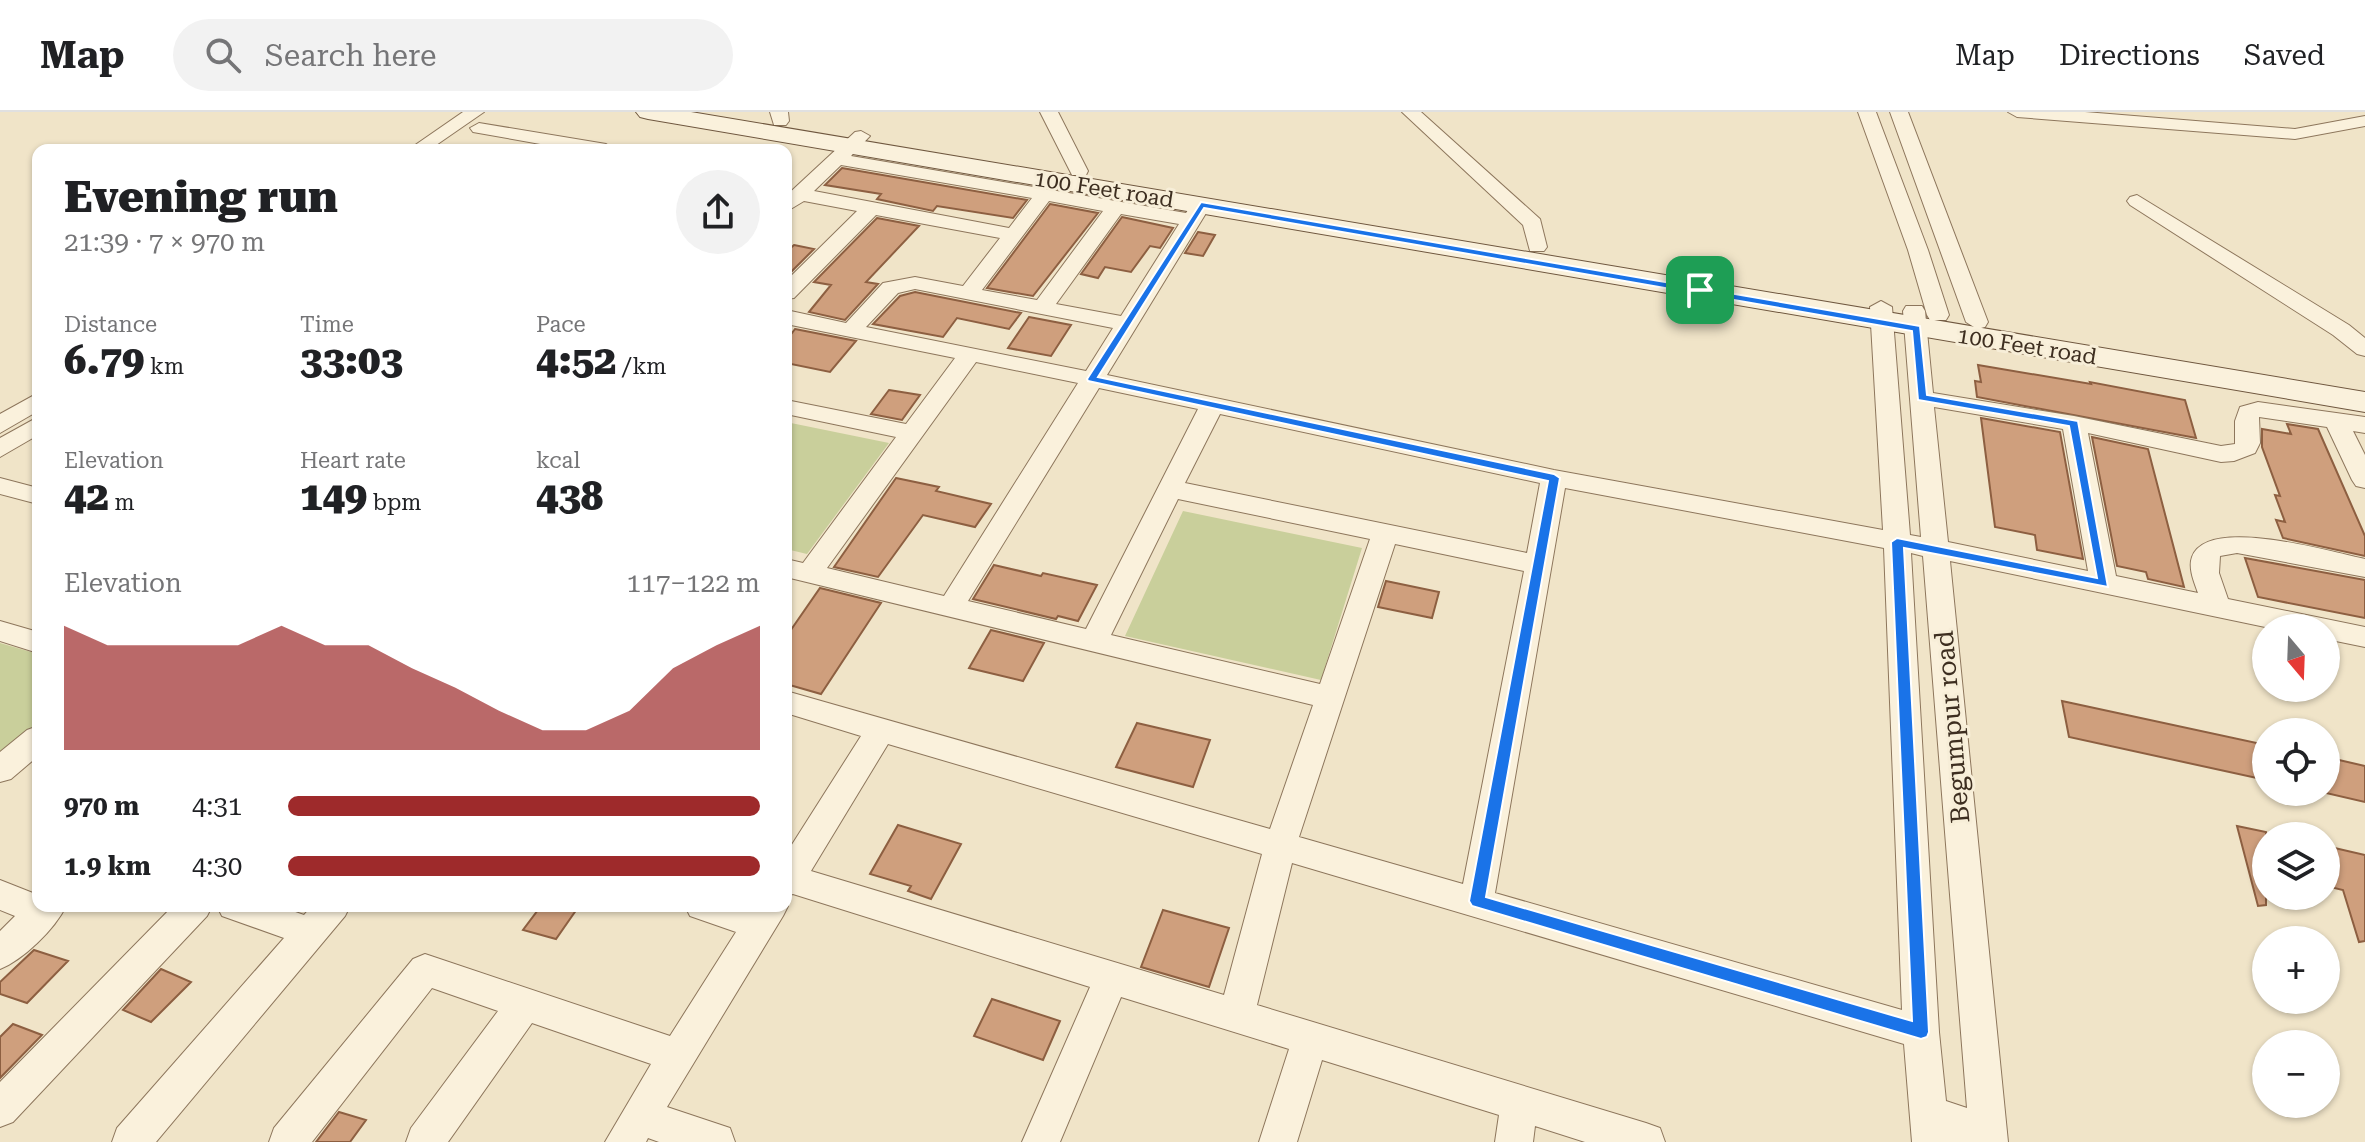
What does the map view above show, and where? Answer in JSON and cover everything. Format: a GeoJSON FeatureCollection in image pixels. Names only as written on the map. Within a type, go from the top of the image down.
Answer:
{"type":"FeatureCollection","features":[{"type":"Feature","properties":{"kind":"street"},"geometry":{"type":"LineString","coordinates":[[429,144],[477,120],[503,112]]}},
{"type":"Feature","properties":{"kind":"street","name":"100 Feet road"},"geometry":{"type":"LineString","coordinates":[[648,112],[1197,213],[1882,314],[1977,322],[2365,388]]}},
{"type":"Feature","properties":{"kind":"street","name":"100 Feet road"},"geometry":{"type":"LineString","coordinates":[[725,112],[779,117],[850,147],[1079,171],[1537,247],[1882,314]]}},
{"type":"Feature","properties":{"kind":"street"},"geometry":{"type":"LineString","coordinates":[[1049,112],[1079,171]]}},
{"type":"Feature","properties":{"kind":"street"},"geometry":{"type":"LineString","coordinates":[[1411,112],[1533,223],[1537,228],[1537,247]]}},
{"type":"Feature","properties":{"kind":"street","name":"Begumpur road"},"geometry":{"type":"LineString","coordinates":[[1867,112],[1918,250],[1923,318],[1922,398],[1988,1138]]}},
{"type":"Feature","properties":{"kind":"street"},"geometry":{"type":"LineString","coordinates":[[1899,112],[1977,322]]}},
{"type":"Feature","properties":{"kind":"street"},"geometry":{"type":"LineString","coordinates":[[2017,112],[2295,134],[2365,121]]}},
{"type":"Feature","properties":{"kind":"street"},"geometry":{"type":"LineString","coordinates":[[2189,112],[2284,120],[2331,112]]}},
{"type":"Feature","properties":{"kind":"street"},"geometry":{"type":"LineString","coordinates":[[477,120],[573,144]]}},
{"type":"Feature","properties":{"kind":"street"},"geometry":{"type":"LineString","coordinates":[[452,144],[477,120]]}},
{"type":"Feature","properties":{"kind":"street"},"geometry":{"type":"LineString","coordinates":[[795,192],[850,147],[1045,194],[1116,207],[1197,213],[951,607]]}},
{"type":"Feature","properties":{"kind":"street"},"geometry":{"type":"LineString","coordinates":[[795,192],[1014,235]]}},
{"type":"Feature","properties":{"kind":"street"},"geometry":{"type":"LineString","coordinates":[[969,293],[1045,194]]}},
{"type":"Feature","properties":{"kind":"street"},"geometry":{"type":"LineString","coordinates":[[2137,201],[2341,330],[2365,349]]}},
{"type":"Feature","properties":{"kind":"street"},"geometry":{"type":"LineString","coordinates":[[792,287],[872,207]]}},
{"type":"Feature","properties":{"kind":"street"},"geometry":{"type":"LineString","coordinates":[[1042,308],[1116,207]]}},
{"type":"Feature","properties":{"kind":"street"},"geometry":{"type":"LineString","coordinates":[[851,330],[883,295],[901,284],[915,283],[1126,324]]}},
{"type":"Feature","properties":{"kind":"street","name":"Begumpur road"},"geometry":{"type":"LineString","coordinates":[[1882,314],[1897,542],[1921,1032],[1930,1128]]}},
{"type":"Feature","properties":{"kind":"street"},"geometry":{"type":"LineString","coordinates":[[792,318],[1554,478],[1936,549],[2252,614]]}},
{"type":"Feature","properties":{"kind":"street","name":"100 Feet road"},"geometry":{"type":"LineString","coordinates":[[1923,318],[2365,402]]}},
{"type":"Feature","properties":{"kind":"street"},"geometry":{"type":"LineString","coordinates":[[970,354],[912,433],[798,571],[1332,698]]}},
{"type":"Feature","properties":{"kind":"street"},"geometry":{"type":"LineString","coordinates":[[1922,398],[2074,423],[2196,450],[2237,454],[2245,450],[2250,441],[2246,421],[2248,412],[2258,409],[2365,425]]}},
{"type":"Feature","properties":{"kind":"street"},"geometry":{"type":"LineString","coordinates":[[0,425],[32,404]]}},
{"type":"Feature","properties":{"kind":"street"},"geometry":{"type":"LineString","coordinates":[[1094,640],[1212,405]]}},
{"type":"Feature","properties":{"kind":"street"},"geometry":{"type":"LineString","coordinates":[[792,408],[912,433]]}},
{"type":"Feature","properties":{"kind":"street"},"geometry":{"type":"LineString","coordinates":[[2336,420],[2365,480]]}},
{"type":"Feature","properties":{"kind":"street"},"geometry":{"type":"LineString","coordinates":[[2074,423],[2104,584]]}},
{"type":"Feature","properties":{"kind":"street"},"geometry":{"type":"LineString","coordinates":[[0,449],[32,428]]}},
{"type":"Feature","properties":{"kind":"street"},"geometry":{"type":"LineString","coordinates":[[1477,901],[1554,478]]}},
{"type":"Feature","properties":{"kind":"street"},"geometry":{"type":"LineString","coordinates":[[0,486],[32,494]]}},
{"type":"Feature","properties":{"kind":"street"},"geometry":{"type":"LineString","coordinates":[[1172,489],[1540,565]]}},
{"type":"Feature","properties":{"kind":"street"},"geometry":{"type":"LineString","coordinates":[[1236,1016],[1280,846],[1386,531]]}},
{"type":"Feature","properties":{"kind":"street"},"geometry":{"type":"LineString","coordinates":[[2217,607],[2202,563],[2215,545],[2237,544],[2365,568]]}},
{"type":"Feature","properties":{"kind":"street"},"geometry":{"type":"LineString","coordinates":[[0,631],[32,641]]}},
{"type":"Feature","properties":{"kind":"street"},"geometry":{"type":"LineString","coordinates":[[2340,632],[2365,637]]}},
{"type":"Feature","properties":{"kind":"street"},"geometry":{"type":"LineString","coordinates":[[792,704],[1921,1032]]}},
{"type":"Feature","properties":{"kind":"street"},"geometry":{"type":"LineString","coordinates":[[792,874],[882,728]]}},
{"type":"Feature","properties":{"kind":"street"},"geometry":{"type":"LineString","coordinates":[[0,770],[32,743]]}},
{"type":"Feature","properties":{"kind":"street"},"geometry":{"type":"LineString","coordinates":[[0,895],[32,905]]}},
{"type":"Feature","properties":{"kind":"street"},"geometry":{"type":"LineString","coordinates":[[792,902],[1111,978],[1646,1142]]}},
{"type":"Feature","properties":{"kind":"street"},"geometry":{"type":"LineString","coordinates":[[0,953],[43,912]]}},
{"type":"Feature","properties":{"kind":"street"},"geometry":{"type":"LineString","coordinates":[[0,1109],[189,912]]}},
{"type":"Feature","properties":{"kind":"street"},"geometry":{"type":"LineString","coordinates":[[275,912],[322,919]]}},
{"type":"Feature","properties":{"kind":"street"},"geometry":{"type":"LineString","coordinates":[[716,1142],[632,1130],[768,912]]}},
{"type":"Feature","properties":{"kind":"street"},"geometry":{"type":"LineString","coordinates":[[131,1142],[322,919]]}},
{"type":"Feature","properties":{"kind":"street"},"geometry":{"type":"LineString","coordinates":[[288,1142],[425,970],[678,1056]]}},
{"type":"Feature","properties":{"kind":"street"},"geometry":{"type":"LineString","coordinates":[[1041,1142],[1111,978]]}},
{"type":"Feature","properties":{"kind":"street"},"geometry":{"type":"LineString","coordinates":[[425,1142],[524,1004]]}},
{"type":"Feature","properties":{"kind":"street"},"geometry":{"type":"LineString","coordinates":[[1278,1142],[1311,1037]]}},
{"type":"Feature","properties":{"kind":"street"},"geometry":{"type":"LineString","coordinates":[[1514,1142],[1520,1103]]}},
{"type":"Feature","properties":{"kind":"street"},"geometry":{"type":"LineString","coordinates":[[1930,1128],[1988,1138]]}},
{"type":"Feature","properties":{"kind":"green space"},"geometry":{"type":"Polygon","coordinates":[[[792,423],[889,443],[807,554],[792,550],[792,423]]]}},
{"type":"Feature","properties":{"kind":"green space"},"geometry":{"type":"Polygon","coordinates":[[[1183,511],[1362,548],[1321,680],[1125,636],[1183,511]]]}},
{"type":"Feature","properties":{"kind":"green space"},"geometry":{"type":"Polygon","coordinates":[[[0,643],[32,652],[32,727],[0,755],[0,643]]]}},
{"type":"Feature","properties":{"kind":"building"},"geometry":{"type":"Polygon","coordinates":[[[842,168],[1027,200],[1013,218],[937,206],[933,211],[877,199],[881,194],[825,185],[842,168]]]}},
{"type":"Feature","properties":{"kind":"building"},"geometry":{"type":"Polygon","coordinates":[[[1050,204],[1098,213],[1033,296],[987,288],[1050,204]]]}},
{"type":"Feature","properties":{"kind":"building"},"geometry":{"type":"Polygon","coordinates":[[[1122,217],[1173,228],[1160,248],[1150,246],[1131,272],[1105,267],[1098,278],[1081,274],[1122,217]]]}},
{"type":"Feature","properties":{"kind":"building"},"geometry":{"type":"Polygon","coordinates":[[[877,218],[919,226],[866,282],[878,284],[845,320],[809,312],[831,285],[814,282],[877,218]]]}},
{"type":"Feature","properties":{"kind":"building"},"geometry":{"type":"Polygon","coordinates":[[[1198,232],[1215,235],[1203,256],[1185,253],[1198,232]]]}},
{"type":"Feature","properties":{"kind":"building"},"geometry":{"type":"Polygon","coordinates":[[[792,247],[814,249],[792,271],[792,247]]]}},
{"type":"Feature","properties":{"kind":"building"},"geometry":{"type":"Polygon","coordinates":[[[915,292],[1021,313],[1009,329],[957,318],[943,337],[873,324],[900,296],[915,292]]]}},
{"type":"Feature","properties":{"kind":"building"},"geometry":{"type":"Polygon","coordinates":[[[1029,317],[1071,325],[1051,356],[1008,348],[1029,317]]]}},
{"type":"Feature","properties":{"kind":"building"},"geometry":{"type":"Polygon","coordinates":[[[795,329],[856,341],[830,372],[792,364],[792,333],[795,329]]]}},
{"type":"Feature","properties":{"kind":"building"},"geometry":{"type":"Polygon","coordinates":[[[1978,365],[2185,400],[2196,438],[1977,397],[1975,381],[1981,382],[1978,365]]]}},
{"type":"Feature","properties":{"kind":"building"},"geometry":{"type":"Polygon","coordinates":[[[889,390],[920,395],[902,420],[871,414],[889,390]]]}},
{"type":"Feature","properties":{"kind":"building"},"geometry":{"type":"Polygon","coordinates":[[[1981,418],[2060,432],[2083,559],[2037,550],[2035,535],[1995,527],[1981,418]]]}},
{"type":"Feature","properties":{"kind":"building"},"geometry":{"type":"Polygon","coordinates":[[[2287,424],[2318,429],[2365,536],[2365,556],[2283,538],[2276,520],[2285,522],[2275,495],[2280,496],[2262,447],[2262,429],[2291,434],[2287,424]]]}},
{"type":"Feature","properties":{"kind":"building"},"geometry":{"type":"Polygon","coordinates":[[[2092,437],[2148,449],[2184,587],[2148,579],[2146,572],[2117,566],[2092,437]]]}},
{"type":"Feature","properties":{"kind":"building"},"geometry":{"type":"Polygon","coordinates":[[[896,478],[939,487],[936,491],[991,504],[975,527],[923,515],[878,577],[834,567],[896,478]]]}},
{"type":"Feature","properties":{"kind":"building"},"geometry":{"type":"Polygon","coordinates":[[[2245,558],[2365,580],[2365,618],[2258,597],[2245,558]]]}},
{"type":"Feature","properties":{"kind":"building"},"geometry":{"type":"Polygon","coordinates":[[[994,565],[1097,585],[1078,621],[1058,616],[1056,619],[973,599],[994,565]]]}},
{"type":"Feature","properties":{"kind":"building"},"geometry":{"type":"Polygon","coordinates":[[[1386,581],[1439,592],[1432,618],[1378,607],[1386,581]]]}},
{"type":"Feature","properties":{"kind":"building"},"geometry":{"type":"Polygon","coordinates":[[[820,588],[881,603],[821,694],[792,686],[792,628],[820,588]]]}},
{"type":"Feature","properties":{"kind":"building"},"geometry":{"type":"Polygon","coordinates":[[[991,630],[1044,643],[1023,681],[969,668],[991,630]]]}},
{"type":"Feature","properties":{"kind":"building"},"geometry":{"type":"Polygon","coordinates":[[[2062,701],[2252,742],[2252,777],[2069,737],[2062,701]]]}},
{"type":"Feature","properties":{"kind":"building"},"geometry":{"type":"Polygon","coordinates":[[[1137,723],[1210,740],[1193,787],[1116,767],[1137,723]]]}},
{"type":"Feature","properties":{"kind":"building"},"geometry":{"type":"Polygon","coordinates":[[[2340,760],[2365,766],[2365,802],[2340,796],[2340,760]]]}},
{"type":"Feature","properties":{"kind":"building"},"geometry":{"type":"Polygon","coordinates":[[[898,825],[961,844],[931,899],[908,891],[911,886],[870,874],[898,825]]]}},
{"type":"Feature","properties":{"kind":"building"},"geometry":{"type":"Polygon","coordinates":[[[2237,826],[2252,829],[2252,883],[2237,826]]]}},
{"type":"Feature","properties":{"kind":"building"},"geometry":{"type":"Polygon","coordinates":[[[2340,849],[2365,855],[2365,941],[2359,942],[2343,890],[2340,889],[2340,849]]]}},
{"type":"Feature","properties":{"kind":"building"},"geometry":{"type":"Polygon","coordinates":[[[1163,910],[1229,928],[1209,987],[1141,967],[1163,910]]]}},
{"type":"Feature","properties":{"kind":"building"},"geometry":{"type":"Polygon","coordinates":[[[536,912],[575,912],[556,939],[523,930],[536,912]]]}},
{"type":"Feature","properties":{"kind":"building"},"geometry":{"type":"Polygon","coordinates":[[[34,950],[68,961],[27,1003],[0,994],[0,982],[34,950]]]}},
{"type":"Feature","properties":{"kind":"building"},"geometry":{"type":"Polygon","coordinates":[[[161,969],[191,982],[151,1022],[123,1010],[161,969]]]}},
{"type":"Feature","properties":{"kind":"building"},"geometry":{"type":"Polygon","coordinates":[[[992,999],[1060,1021],[1043,1060],[974,1036],[992,999]]]}},
{"type":"Feature","properties":{"kind":"building"},"geometry":{"type":"Polygon","coordinates":[[[13,1024],[42,1035],[0,1078],[0,1037],[13,1024]]]}},
{"type":"Feature","properties":{"kind":"building"},"geometry":{"type":"Polygon","coordinates":[[[339,1112],[366,1120],[350,1142],[316,1142],[339,1112]]]}},
{"type":"Feature","properties":{"kind":"route"},"geometry":{"type":"LineString","coordinates":[[1201,205],[1700,290],[1917,328],[1922,398],[2074,423],[2104,584],[1897,542],[1921,1032],[1477,901],[1554,478],[1092,379],[1201,205]]}}]}
